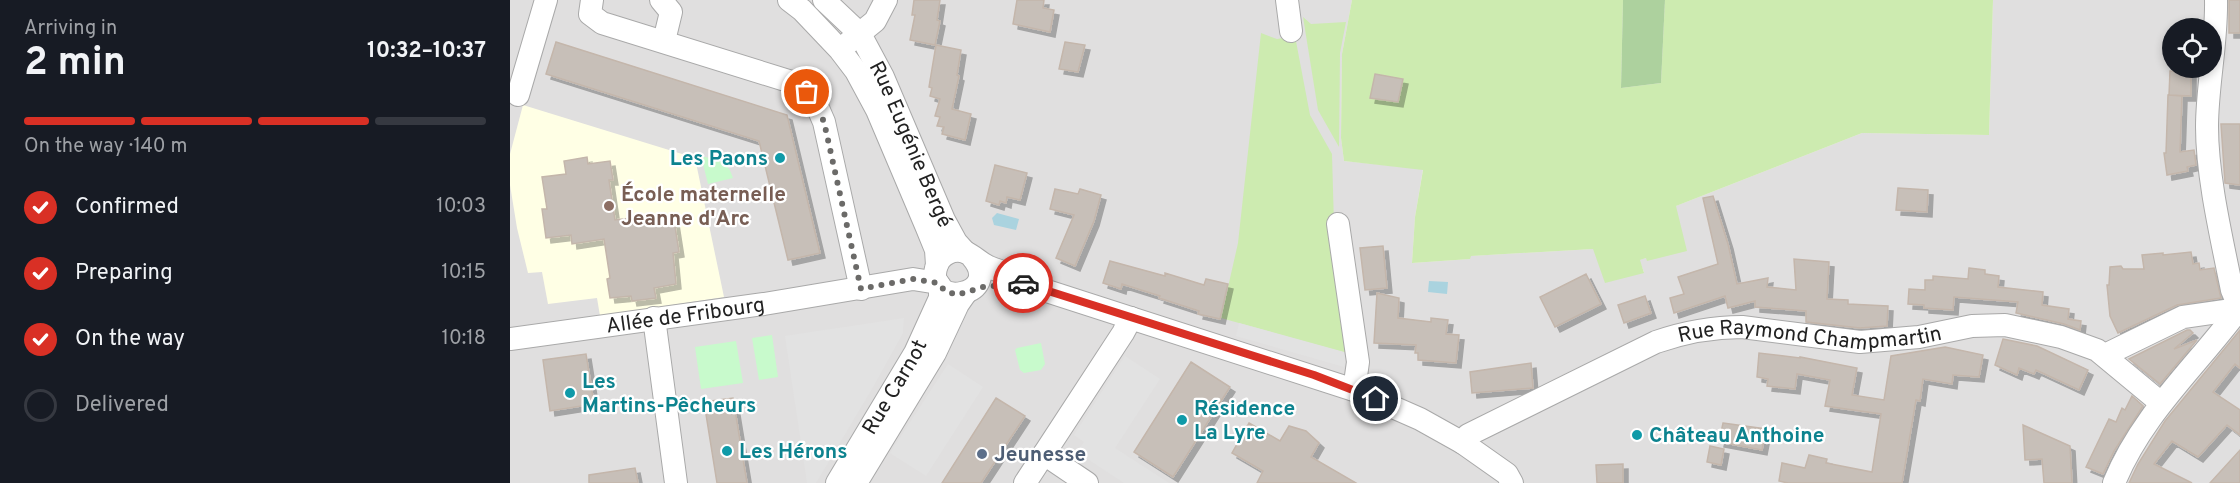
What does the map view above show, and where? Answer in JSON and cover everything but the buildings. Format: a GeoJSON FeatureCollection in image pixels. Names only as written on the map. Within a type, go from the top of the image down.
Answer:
{"type":"FeatureCollection","features":[{"type":"Feature","properties":{"kind":"street"},"geometry":{"type":"LineString","coordinates":[[518,95],[546,0]]}},
{"type":"Feature","properties":{"kind":"street"},"geometry":{"type":"LineString","coordinates":[[592,0],[590,14],[595,19],[795,83],[814,99],[824,122],[861,289]]}},
{"type":"Feature","properties":{"kind":"street"},"geometry":{"type":"LineString","coordinates":[[661,0],[671,12],[664,41]]}},
{"type":"Feature","properties":{"kind":"street","name":"Rue Eugénie Bergé"},"geometry":{"type":"LineString","coordinates":[[789,0],[802,10],[840,50],[856,71],[877,110],[936,250],[938,278]]}},
{"type":"Feature","properties":{"kind":"street","name":"Rue Eugénie Bergé"},"geometry":{"type":"LineString","coordinates":[[824,0],[860,34],[883,77],[945,220],[956,242],[968,254]]}},
{"type":"Feature","properties":{"kind":"street"},"geometry":{"type":"LineString","coordinates":[[840,50],[875,21],[886,0]]}},
{"type":"Feature","properties":{"kind":"street"},"geometry":{"type":"LineString","coordinates":[[1287,0],[1291,31]]}},
{"type":"Feature","properties":{"kind":"street"},"geometry":{"type":"LineString","coordinates":[[2216,0],[2217,28],[2207,127],[2208,157],[2232,290],[2240,309]]}},
{"type":"Feature","properties":{"kind":"street"},"geometry":{"type":"LineString","coordinates":[[1338,224],[1358,363],[1354,390]]}},
{"type":"Feature","properties":{"kind":"street"},"geometry":{"type":"LineString","coordinates":[[1022,283],[1011,286],[986,286],[968,292],[951,294],[938,278],[941,258],[956,251],[968,254],[987,266],[1012,274],[1022,283],[1354,390],[1420,419],[1507,474],[1512,483]]}},
{"type":"Feature","properties":{"kind":"street"},"geometry":{"type":"LineString","coordinates":[[968,254],[977,262],[979,277],[968,292]]}},
{"type":"Feature","properties":{"kind":"street","name":"Allée de Fribourg"},"geometry":{"type":"LineString","coordinates":[[510,339],[764,304],[913,279],[938,278]]}},
{"type":"Feature","properties":{"kind":"street","name":"Rue Carnot"},"geometry":{"type":"LineString","coordinates":[[837,483],[915,353],[940,298],[938,278]]}},
{"type":"Feature","properties":{"kind":"street","name":"Rue Carnot"},"geometry":{"type":"LineString","coordinates":[[856,483],[935,353],[968,292]]}},
{"type":"Feature","properties":{"kind":"street"},"geometry":{"type":"LineString","coordinates":[[2105,355],[2183,317],[2240,309]]}},
{"type":"Feature","properties":{"kind":"street"},"geometry":{"type":"LineString","coordinates":[[2114,483],[2131,447],[2161,403],[2215,342],[2240,309]]}},
{"type":"Feature","properties":{"kind":"street"},"geometry":{"type":"LineString","coordinates":[[654,318],[676,483]]}},
{"type":"Feature","properties":{"kind":"street"},"geometry":{"type":"LineString","coordinates":[[1025,483],[1124,333],[1131,318]]}},
{"type":"Feature","properties":{"kind":"street","name":"Rue Raymond Champmartin"},"geometry":{"type":"LineString","coordinates":[[1469,448],[1468,435],[1656,342],[1726,327],[1860,342],[1919,337],[1972,326],[2005,325],[2061,337],[2105,355],[2161,403]]}},
{"type":"Feature","properties":{"kind":"street"},"geometry":{"type":"LineString","coordinates":[[1469,448],[1490,483]]}},
{"type":"Feature","properties":{"kind":"street"},"geometry":{"type":"LineString","coordinates":[[1044,454],[1087,483]]}},
{"type":"Feature","properties":{"kind":"shaded area"},"geometry":{"type":"Polygon","coordinates":[[[510,0],[1352,0],[1342,54],[1341,138],[1344,161],[1423,169],[1415,217],[1412,263],[1470,259],[1470,256],[1593,249],[1644,272],[1639,260],[1646,258],[1676,206],[1862,133],[1989,135],[1993,0],[2240,0],[2240,483],[510,483],[510,0]]]}},
{"type":"Feature","properties":{"kind":"shaded area","name":"École maternelle Jeanne d'Arc"},"geometry":{"type":"Polygon","coordinates":[[[523,105],[695,158],[724,297],[600,316],[597,298],[548,304],[542,272],[528,273],[510,185],[510,154],[523,105]]]}},
{"type":"Feature","properties":{"kind":"shaded area"},"geometry":{"type":"Polygon","coordinates":[[[904,318],[903,333],[873,387],[816,483],[807,483],[785,336],[904,318]]]}},
{"type":"Feature","properties":{"kind":"shaded area"},"geometry":{"type":"Polygon","coordinates":[[[1239,323],[1348,353],[1344,367],[1236,336],[1239,323]]]}},
{"type":"Feature","properties":{"kind":"shaded area"},"geometry":{"type":"Polygon","coordinates":[[[1125,356],[1160,379],[1115,448],[1169,483],[1124,483],[1077,452],[1084,442],[1074,435],[1125,356]]]}},
{"type":"Feature","properties":{"kind":"shaded area"},"geometry":{"type":"Polygon","coordinates":[[[948,364],[983,387],[926,476],[890,453],[948,364]]]}},
{"type":"Feature","properties":{"kind":"green space"},"geometry":{"type":"Polygon","coordinates":[[[1352,0],[1623,0],[1621,88],[1661,83],[1665,0],[1993,0],[1989,135],[1862,133],[1676,206],[1687,251],[1647,261],[1646,258],[1640,260],[1644,273],[1605,283],[1593,249],[1471,256],[1470,259],[1412,263],[1415,217],[1423,170],[1344,161],[1341,138],[1342,54],[1352,0]]]}},
{"type":"Feature","properties":{"kind":"green space"},"geometry":{"type":"Polygon","coordinates":[[[1623,0],[1665,0],[1661,83],[1621,88],[1623,0]]]}},
{"type":"Feature","properties":{"kind":"green space"},"geometry":{"type":"Polygon","coordinates":[[[1303,17],[1311,24],[1346,22],[1340,53],[1339,147],[1318,110],[1303,17]]]}},
{"type":"Feature","properties":{"kind":"green space"},"geometry":{"type":"Polygon","coordinates":[[[1261,33],[1277,39],[1295,36],[1310,115],[1332,154],[1334,225],[1353,355],[1221,318],[1238,243],[1261,33]]]}},
{"type":"Feature","properties":{"kind":"green space"},"geometry":{"type":"Polygon","coordinates":[[[701,156],[725,164],[733,178],[708,184],[701,156]]]}},
{"type":"Feature","properties":{"kind":"green space"},"geometry":{"type":"Polygon","coordinates":[[[772,335],[778,377],[759,380],[752,338],[772,335]]]}},
{"type":"Feature","properties":{"kind":"green space"},"geometry":{"type":"Polygon","coordinates":[[[736,341],[743,383],[701,389],[695,347],[736,341]]]}},
{"type":"Feature","properties":{"kind":"green space"},"geometry":{"type":"Polygon","coordinates":[[[1041,343],[1045,364],[1041,370],[1024,373],[1020,370],[1015,350],[1041,343]]]}},
{"type":"Feature","properties":{"kind":"water"},"geometry":{"type":"Polygon","coordinates":[[[997,213],[1019,219],[1016,230],[994,225],[992,218],[997,213]]]}},
{"type":"Feature","properties":{"kind":"water"},"geometry":{"type":"Polygon","coordinates":[[[1429,281],[1448,282],[1447,294],[1428,292],[1429,281]]]}},
{"type":"Feature","properties":{"kind":"way so far"},"geometry":{"type":"LineString","coordinates":[[807,92],[814,99],[824,122],[861,289],[913,279],[938,283],[945,291],[957,295],[986,286],[1011,286],[1023,283]]}},
{"type":"Feature","properties":{"kind":"place","name":"Les Paons"},"geometry":{"type":"Point","coordinates":[780,158]}},
{"type":"Feature","properties":{"kind":"place","name":"École maternelle Jeanne d'Arc"},"geometry":{"type":"Point","coordinates":[609,206]}},
{"type":"Feature","properties":{"kind":"place","name":"Les Martins-Pêcheurs"},"geometry":{"type":"Point","coordinates":[570,393]}},
{"type":"Feature","properties":{"kind":"place","name":"Résidence La Lyre"},"geometry":{"type":"Point","coordinates":[1182,420]}},
{"type":"Feature","properties":{"kind":"place","name":"Château Anthoine"},"geometry":{"type":"Point","coordinates":[1637,435]}},
{"type":"Feature","properties":{"kind":"place","name":"Les Hérons"},"geometry":{"type":"Point","coordinates":[727,451]}},
{"type":"Feature","properties":{"kind":"place","name":"Jeunesse"},"geometry":{"type":"Point","coordinates":[982,454]}},
{"type":"Feature","properties":{"kind":"route"},"geometry":{"type":"LineString","coordinates":[[1023,283],[1314,375],[1376,399]]}}]}
